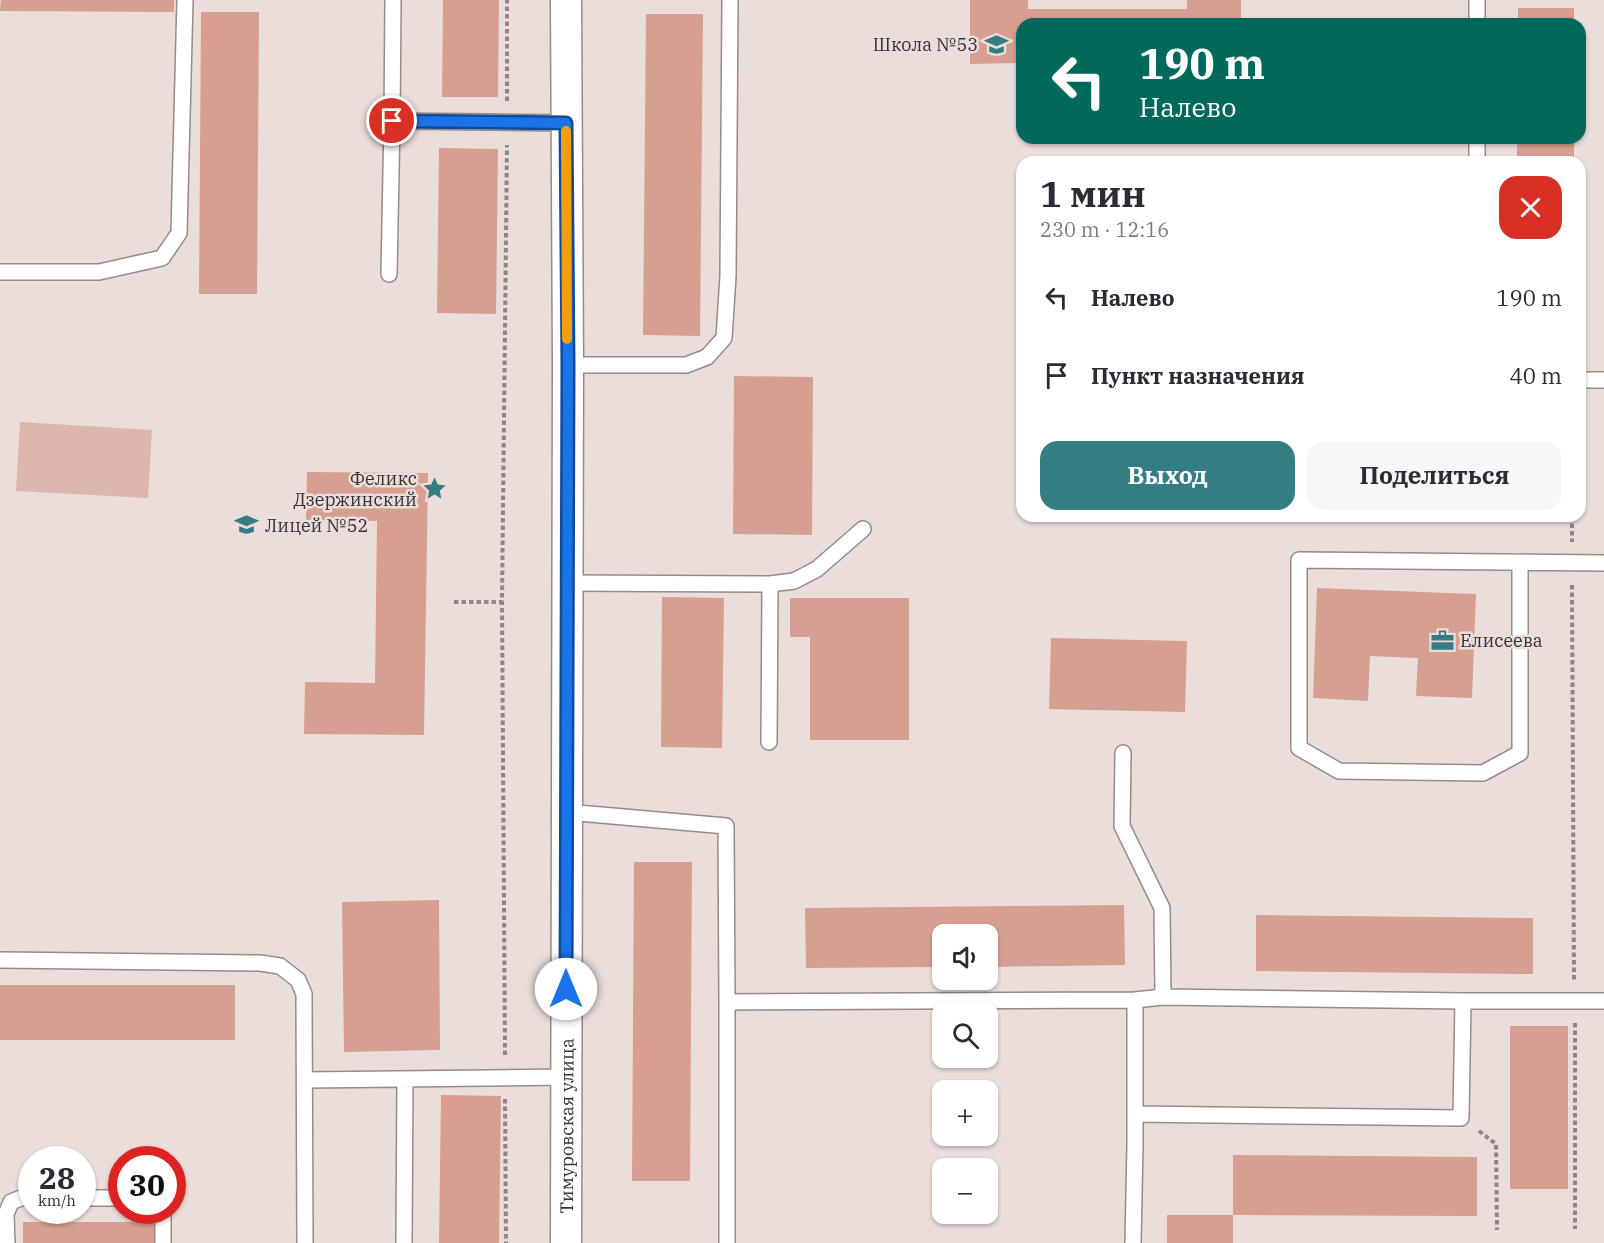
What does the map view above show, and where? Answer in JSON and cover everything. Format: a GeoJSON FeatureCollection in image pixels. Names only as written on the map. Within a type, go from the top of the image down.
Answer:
{"type":"FeatureCollection","features":[{"type":"Feature","properties":{"kind":"street","name":"Тимуровская улица"},"geometry":{"type":"LineString","coordinates":[[566,0],[568,365],[566,1243]]}},
{"type":"Feature","properties":{"kind":"lane"},"geometry":{"type":"LineString","coordinates":[[0,272],[99,272],[162,258],[179,233],[185,0]]}},
{"type":"Feature","properties":{"kind":"lane"},"geometry":{"type":"LineString","coordinates":[[389,274],[393,0]]}},
{"type":"Feature","properties":{"kind":"lane"},"geometry":{"type":"LineString","coordinates":[[568,365],[686,365],[707,357],[724,338],[728,276],[730,0]]}},
{"type":"Feature","properties":{"kind":"lane"},"geometry":{"type":"LineString","coordinates":[[1477,0],[1477,18]]}},
{"type":"Feature","properties":{"kind":"lane"},"geometry":{"type":"LineString","coordinates":[[392,121],[566,123]]}},
{"type":"Feature","properties":{"kind":"lane"},"geometry":{"type":"LineString","coordinates":[[1586,380],[1604,380]]}},
{"type":"Feature","properties":{"kind":"lane"},"geometry":{"type":"LineString","coordinates":[[567,583],[770,584],[794,581],[817,569],[863,529]]}},
{"type":"Feature","properties":{"kind":"lane"},"geometry":{"type":"LineString","coordinates":[[1520,562],[1520,753],[1483,773],[1339,771],[1299,748],[1299,560],[1520,562],[1572,563],[1604,563]]}},
{"type":"Feature","properties":{"kind":"lane"},"geometry":{"type":"LineString","coordinates":[[769,742],[770,584]]}},
{"type":"Feature","properties":{"kind":"lane"},"geometry":{"type":"LineString","coordinates":[[1123,753],[1122,826],[1162,908],[1162,997]]}},
{"type":"Feature","properties":{"kind":"lane"},"geometry":{"type":"LineString","coordinates":[[567,812],[726,826],[727,1243]]}},
{"type":"Feature","properties":{"kind":"lane"},"geometry":{"type":"LineString","coordinates":[[0,960],[260,963],[280,966],[298,980],[304,994],[305,1243]]}},
{"type":"Feature","properties":{"kind":"lane"},"geometry":{"type":"LineString","coordinates":[[727,1002],[1135,1000],[1162,997],[1604,1001]]}},
{"type":"Feature","properties":{"kind":"lane"},"geometry":{"type":"LineString","coordinates":[[1132,1243],[1135,1000]]}},
{"type":"Feature","properties":{"kind":"lane"},"geometry":{"type":"LineString","coordinates":[[1135,1114],[1461,1118],[1463,1001]]}},
{"type":"Feature","properties":{"kind":"lane"},"geometry":{"type":"LineString","coordinates":[[305,1080],[566,1077]]}},
{"type":"Feature","properties":{"kind":"lane"},"geometry":{"type":"LineString","coordinates":[[404,1243],[405,1079]]}},
{"type":"Feature","properties":{"kind":"lane"},"geometry":{"type":"LineString","coordinates":[[7,1243],[6,1214],[11,1202],[18,1199]]}},
{"type":"Feature","properties":{"kind":"lane"},"geometry":{"type":"LineString","coordinates":[[163,1224],[163,1243]]}},
{"type":"Feature","properties":{"kind":"path"},"geometry":{"type":"LineString","coordinates":[[506,1243],[502,602],[507,0]]}},
{"type":"Feature","properties":{"kind":"path"},"geometry":{"type":"LineString","coordinates":[[1572,522],[1575,1229]]}},
{"type":"Feature","properties":{"kind":"path"},"geometry":{"type":"LineString","coordinates":[[454,602],[502,602]]}},
{"type":"Feature","properties":{"kind":"path"},"geometry":{"type":"LineString","coordinates":[[1461,1118],[1496,1144],[1497,1230]]}},
{"type":"Feature","properties":{"kind":"shaded area"},"geometry":{"type":"Polygon","coordinates":[[[20,422],[152,430],[148,498],[16,491],[20,422]]]}},
{"type":"Feature","properties":{"kind":"building"},"geometry":{"type":"Polygon","coordinates":[[[1,0],[174,0],[174,12],[0,11],[1,0]]]}},
{"type":"Feature","properties":{"kind":"building"},"geometry":{"type":"Polygon","coordinates":[[[443,0],[499,0],[498,97],[442,97],[443,0]]]}},
{"type":"Feature","properties":{"kind":"building","name":"Школа №53"},"geometry":{"type":"Polygon","coordinates":[[[970,0],[1028,0],[1028,9],[1187,9],[1187,0],[1241,0],[1241,18],[1016,18],[1016,63],[970,64],[970,0]]]}},
{"type":"Feature","properties":{"kind":"building"},"geometry":{"type":"Polygon","coordinates":[[[1518,8],[1574,8],[1574,18],[1518,18],[1518,8]]]}},
{"type":"Feature","properties":{"kind":"building"},"geometry":{"type":"Polygon","coordinates":[[[201,12],[259,12],[257,294],[199,294],[201,12]]]}},
{"type":"Feature","properties":{"kind":"building"},"geometry":{"type":"Polygon","coordinates":[[[646,14],[703,14],[700,336],[643,335],[646,14]]]}},
{"type":"Feature","properties":{"kind":"building"},"geometry":{"type":"Polygon","coordinates":[[[1517,144],[1574,144],[1574,156],[1517,156],[1517,144]]]}},
{"type":"Feature","properties":{"kind":"building"},"geometry":{"type":"Polygon","coordinates":[[[439,148],[498,149],[496,314],[437,313],[439,148]]]}},
{"type":"Feature","properties":{"kind":"building"},"geometry":{"type":"Polygon","coordinates":[[[734,376],[813,377],[812,535],[733,534],[734,376]]]}},
{"type":"Feature","properties":{"kind":"building"},"geometry":{"type":"Polygon","coordinates":[[[307,472],[428,473],[424,735],[304,734],[305,682],[375,683],[377,521],[306,520],[307,472]]]}},
{"type":"Feature","properties":{"kind":"building"},"geometry":{"type":"Polygon","coordinates":[[[1317,588],[1476,594],[1472,698],[1416,696],[1418,658],[1370,656],[1368,701],[1313,698],[1317,588]]]}},
{"type":"Feature","properties":{"kind":"building"},"geometry":{"type":"Polygon","coordinates":[[[662,597],[724,598],[722,748],[661,747],[662,597]]]}},
{"type":"Feature","properties":{"kind":"building"},"geometry":{"type":"Polygon","coordinates":[[[790,598],[909,598],[909,740],[810,740],[810,637],[790,637],[790,598]]]}},
{"type":"Feature","properties":{"kind":"building"},"geometry":{"type":"Polygon","coordinates":[[[1051,638],[1187,641],[1185,712],[1049,709],[1051,638]]]}},
{"type":"Feature","properties":{"kind":"building"},"geometry":{"type":"Polygon","coordinates":[[[634,862],[692,862],[690,1181],[632,1181],[634,862]]]}},
{"type":"Feature","properties":{"kind":"building"},"geometry":{"type":"Polygon","coordinates":[[[439,900],[440,1050],[344,1052],[342,902],[439,900]]]}},
{"type":"Feature","properties":{"kind":"building"},"geometry":{"type":"Polygon","coordinates":[[[1124,905],[1125,965],[998,967],[998,924],[932,924],[932,967],[806,968],[805,908],[1124,905]]]}},
{"type":"Feature","properties":{"kind":"building"},"geometry":{"type":"Polygon","coordinates":[[[1256,915],[1533,918],[1533,974],[1256,971],[1256,915]]]}},
{"type":"Feature","properties":{"kind":"building"},"geometry":{"type":"Polygon","coordinates":[[[0,985],[235,985],[235,1040],[0,1040],[0,985]]]}},
{"type":"Feature","properties":{"kind":"building"},"geometry":{"type":"Polygon","coordinates":[[[1510,1026],[1568,1026],[1568,1189],[1510,1189],[1510,1026]]]}},
{"type":"Feature","properties":{"kind":"building"},"geometry":{"type":"Polygon","coordinates":[[[441,1095],[501,1096],[499,1243],[439,1243],[441,1095]]]}},
{"type":"Feature","properties":{"kind":"building"},"geometry":{"type":"Polygon","coordinates":[[[1233,1155],[1477,1157],[1477,1216],[1233,1215],[1233,1155]]]}},
{"type":"Feature","properties":{"kind":"building"},"geometry":{"type":"Polygon","coordinates":[[[1167,1215],[1233,1215],[1233,1243],[1167,1243],[1167,1215]]]}},
{"type":"Feature","properties":{"kind":"building"},"geometry":{"type":"Polygon","coordinates":[[[108,1222],[108,1224],[154,1224],[154,1243],[23,1243],[23,1224],[108,1222]]]}},
{"type":"Feature","properties":{"kind":"slow traffic"},"geometry":{"type":"LineString","coordinates":[[566,131],[567,339]]}},
{"type":"Feature","properties":{"kind":"place","name":"Школа №53"},"geometry":{"type":"Point","coordinates":[996,44]}},
{"type":"Feature","properties":{"kind":"place","name":"Феликс Дзержинский"},"geometry":{"type":"Point","coordinates":[435,488]}},
{"type":"Feature","properties":{"kind":"place","name":"Лицей №52"},"geometry":{"type":"Point","coordinates":[247,525]}},
{"type":"Feature","properties":{"kind":"place","name":"Елисеева"},"geometry":{"type":"Point","coordinates":[1442,640]}},
{"type":"Feature","properties":{"kind":"route"},"geometry":{"type":"LineString","coordinates":[[392,121],[566,123],[568,365],[566,989]]}}]}
